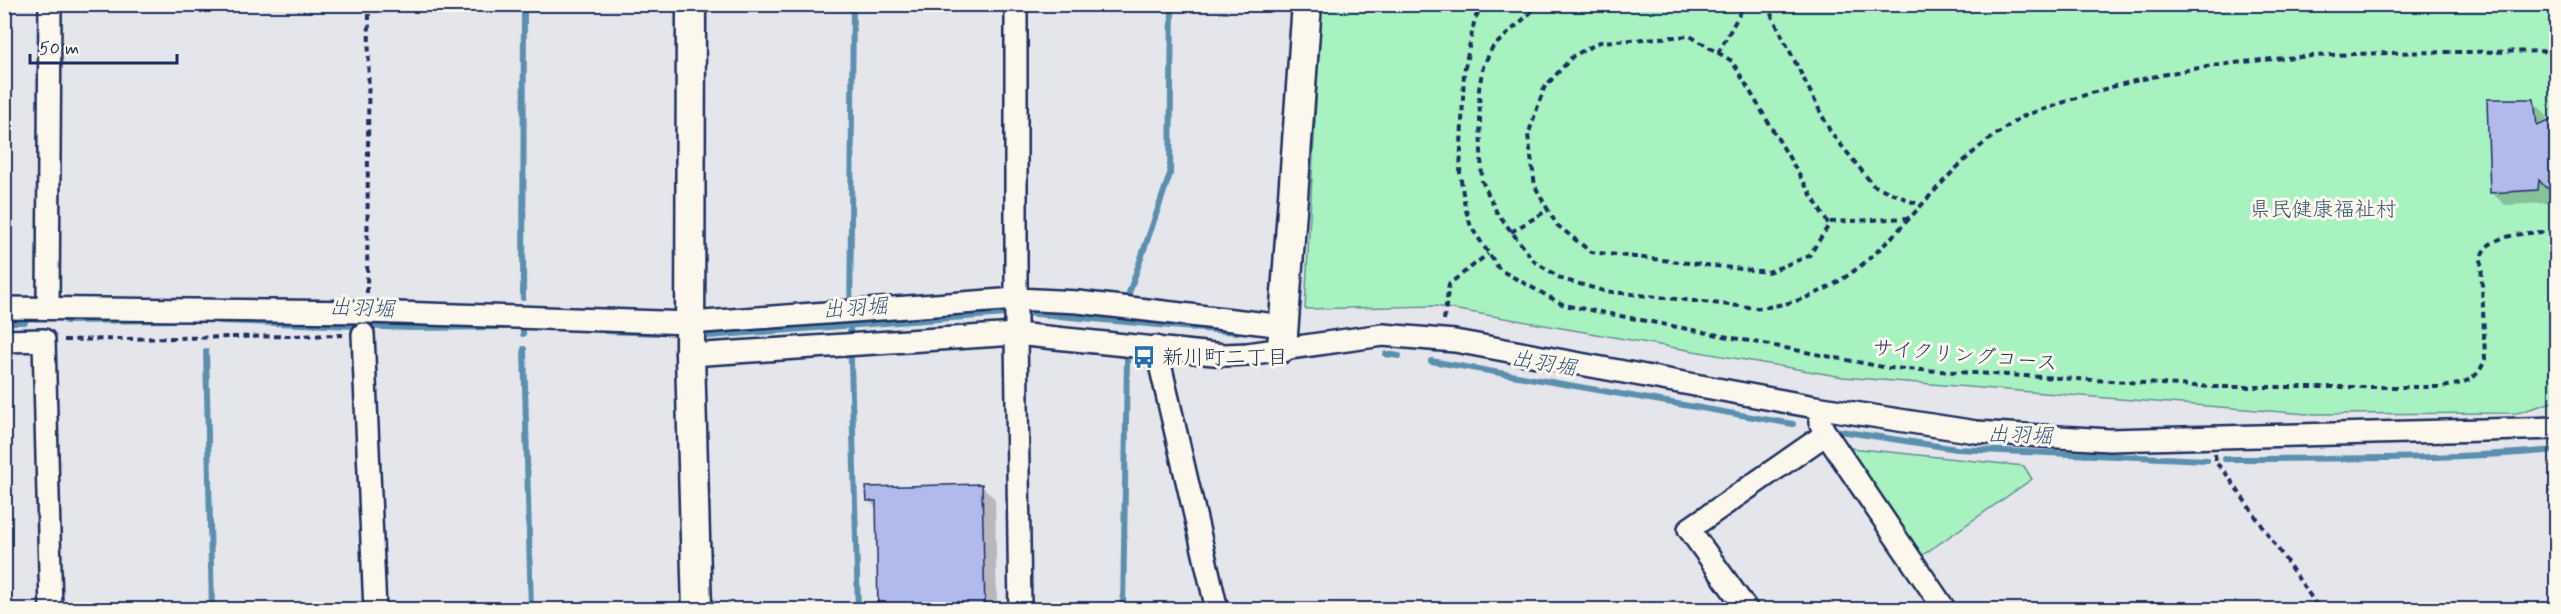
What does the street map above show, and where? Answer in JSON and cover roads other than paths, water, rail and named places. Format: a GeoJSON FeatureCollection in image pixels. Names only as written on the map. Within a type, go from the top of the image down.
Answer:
{"type":"FeatureCollection","features":[{"type":"Feature","properties":{"kind":"street"},"geometry":{"type":"LineString","coordinates":[[48,308],[50,4]]}},
{"type":"Feature","properties":{"kind":"street"},"geometry":{"type":"LineString","coordinates":[[692,4],[690,355],[697,609]]}},
{"type":"Feature","properties":{"kind":"street"},"geometry":{"type":"LineString","coordinates":[[1016,4],[1016,334],[1020,609]]}},
{"type":"Feature","properties":{"kind":"street"},"geometry":{"type":"LineString","coordinates":[[1283,337],[1307,4]]}},
{"type":"Feature","properties":{"kind":"street"},"geometry":{"type":"LineString","coordinates":[[4,308],[367,312],[690,323],[1016,299],[1078,302],[1283,337],[1383,336],[1439,339],[1815,407],[1976,432],[2109,440],[2556,428]]}},
{"type":"Feature","properties":{"kind":"street"},"geometry":{"type":"LineString","coordinates":[[363,334],[375,609]]}},
{"type":"Feature","properties":{"kind":"street"},"geometry":{"type":"LineString","coordinates":[[690,355],[1016,334],[1224,355],[1247,354],[1283,337]]}},
{"type":"Feature","properties":{"kind":"street"},"geometry":{"type":"LineString","coordinates":[[4,341],[44,340],[51,609]]}},
{"type":"Feature","properties":{"kind":"street"},"geometry":{"type":"LineString","coordinates":[[1156,348],[1217,609]]}},
{"type":"Feature","properties":{"kind":"street"},"geometry":{"type":"LineString","coordinates":[[1815,407],[1826,434],[1945,609]]}},
{"type":"Feature","properties":{"kind":"street"},"geometry":{"type":"LineString","coordinates":[[1747,609],[1689,529],[1826,434]]}},
{"type":"Feature","properties":{"kind":"waterway"},"geometry":{"type":"LineString","coordinates":[[523,298],[524,4]]}},
{"type":"Feature","properties":{"kind":"waterway"},"geometry":{"type":"LineString","coordinates":[[853,4],[850,326],[858,610]]}},
{"type":"Feature","properties":{"kind":"waterway"},"geometry":{"type":"LineString","coordinates":[[1129,293],[1170,174],[1172,4]]}},
{"type":"Feature","properties":{"kind":"waterway","name":"出羽堀"},"geometry":{"type":"LineString","coordinates":[[1026,313],[1237,332]]}},
{"type":"Feature","properties":{"kind":"waterway","name":"出羽堀"},"geometry":{"type":"LineString","coordinates":[[708,336],[1006,314]]}},
{"type":"Feature","properties":{"kind":"waterway","name":"出羽堀"},"geometry":{"type":"LineString","coordinates":[[66,321],[176,320]]}},
{"type":"Feature","properties":{"kind":"waterway","name":"出羽堀"},"geometry":{"type":"LineString","coordinates":[[220,321],[411,328],[506,327]]}},
{"type":"Feature","properties":{"kind":"waterway","name":"出羽堀"},"geometry":{"type":"LineString","coordinates":[[4,322],[25,322]]}},
{"type":"Feature","properties":{"kind":"waterway","name":"出羽堀"},"geometry":{"type":"LineString","coordinates":[[523,323],[523,334]]}},
{"type":"Feature","properties":{"kind":"waterway","name":"出羽堀"},"geometry":{"type":"LineString","coordinates":[[606,331],[657,333]]}},
{"type":"Feature","properties":{"kind":"waterway"},"geometry":{"type":"LineString","coordinates":[[524,349],[531,610]]}},
{"type":"Feature","properties":{"kind":"waterway"},"geometry":{"type":"LineString","coordinates":[[206,351],[212,610]]}},
{"type":"Feature","properties":{"kind":"waterway","name":"出羽堀"},"geometry":{"type":"LineString","coordinates":[[1386,354],[1399,356]]}},
{"type":"Feature","properties":{"kind":"waterway"},"geometry":{"type":"LineString","coordinates":[[1123,610],[1127,359]]}},
{"type":"Feature","properties":{"kind":"waterway","name":"出羽堀"},"geometry":{"type":"LineString","coordinates":[[1431,361],[1793,424]]}},
{"type":"Feature","properties":{"kind":"waterway","name":"出羽堀"},"geometry":{"type":"LineString","coordinates":[[1834,430],[1957,449],[2207,460]]}},
{"type":"Feature","properties":{"kind":"waterway","name":"出羽堀"},"geometry":{"type":"LineString","coordinates":[[2225,459],[2432,457],[2556,450]]}},
{"type":"Feature","properties":{"kind":"place","name":"新川町二丁目"},"geometry":{"type":"Point","coordinates":[1144,357]}},
{"type":"Feature","properties":{"kind":"park label","name":"県民健康福祉村"},"geometry":{"type":"Point","coordinates":[2323,209]}}]}
